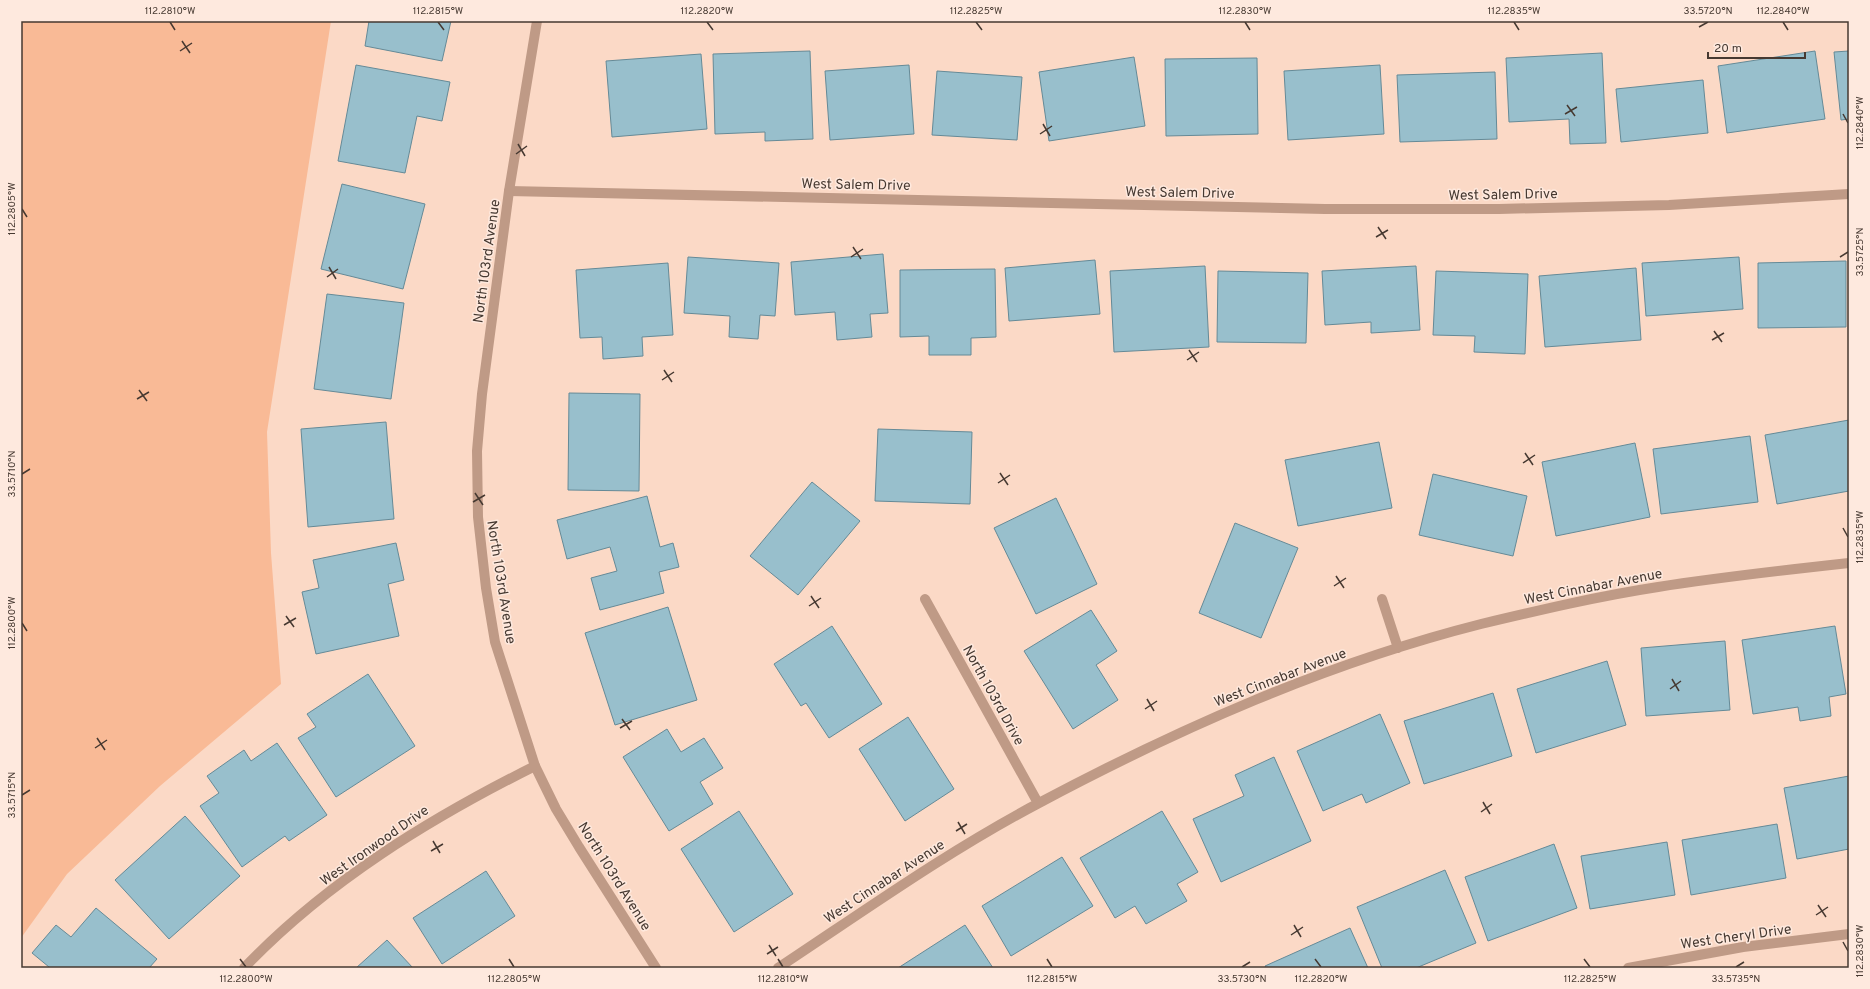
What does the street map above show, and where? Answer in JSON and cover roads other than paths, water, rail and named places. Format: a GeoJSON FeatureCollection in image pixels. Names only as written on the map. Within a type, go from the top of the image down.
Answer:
{"type":"FeatureCollection","features":[{"type":"Feature","properties":{"kind":"street","name":"North 103rd Avenue"},"geometry":{"type":"LineString","coordinates":[[537,21],[509,191],[482,394],[476,451],[478,517],[495,642],[535,766],[556,809],[656,968]]}},
{"type":"Feature","properties":{"kind":"street","name":"West Salem Drive"},"geometry":{"type":"LineString","coordinates":[[509,191],[1325,209],[1499,209],[1653,205],[1849,194]]}},
{"type":"Feature","properties":{"kind":"street","name":"West Cinnabar Avenue"},"geometry":{"type":"LineString","coordinates":[[778,968],[948,855],[1038,803],[1136,754],[1239,706],[1318,675],[1398,648],[1479,625],[1564,605],[1657,587],[1849,563]]}},
{"type":"Feature","properties":{"kind":"street"},"geometry":{"type":"LineString","coordinates":[[1382,599],[1398,648]]}},
{"type":"Feature","properties":{"kind":"street","name":"North 103rd Drive"},"geometry":{"type":"LineString","coordinates":[[925,600],[1038,803]]}},
{"type":"Feature","properties":{"kind":"street","name":"West Ironwood Drive"},"geometry":{"type":"LineString","coordinates":[[244,968],[272,938],[352,874],[420,828],[475,796],[535,766]]}},
{"type":"Feature","properties":{"kind":"street","name":"West Cheryl Drive"},"geometry":{"type":"LineString","coordinates":[[1628,968],[1743,947],[1849,934]]}}]}
